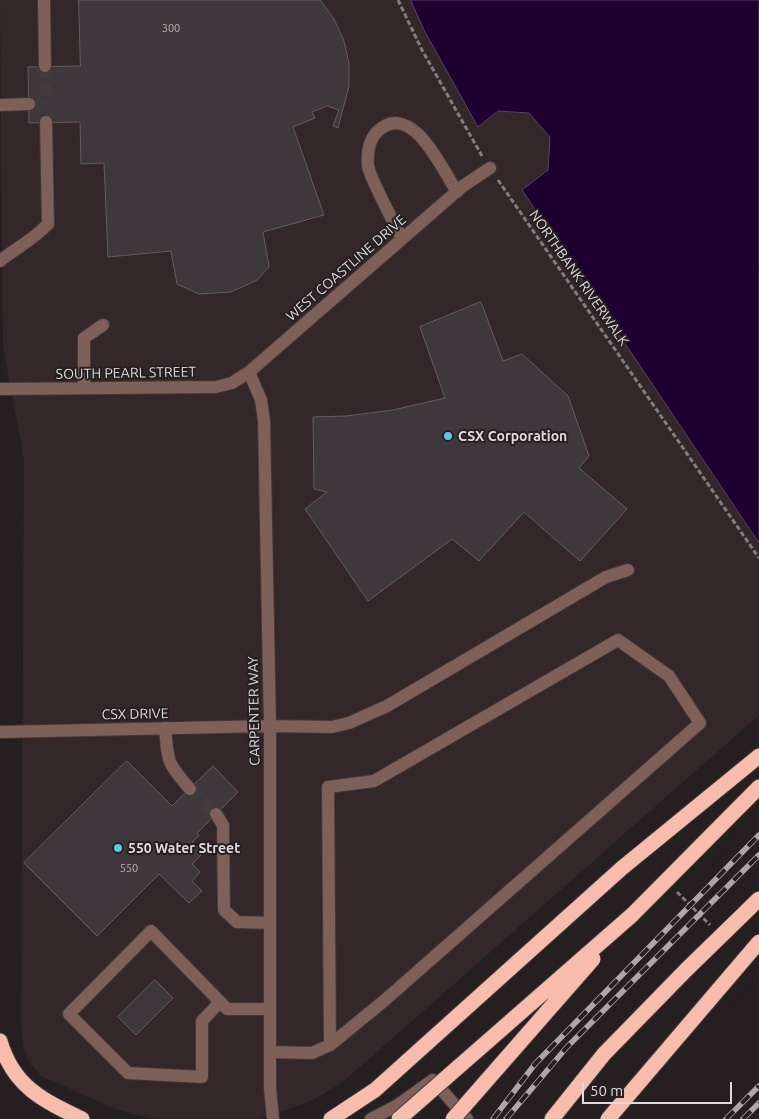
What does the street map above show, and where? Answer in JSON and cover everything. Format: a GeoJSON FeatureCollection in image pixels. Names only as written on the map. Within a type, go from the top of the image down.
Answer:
{"type":"FeatureCollection","features":[{"type":"Feature","properties":{"kind":"highway"},"geometry":{"type":"LineString","coordinates":[[331,1119],[375,1090],[622,868],[759,756]]}},
{"type":"Feature","properties":{"kind":"highway"},"geometry":{"type":"LineString","coordinates":[[454,1119],[632,915],[759,787]]}},
{"type":"Feature","properties":{"kind":"highway"},"geometry":{"type":"LineString","coordinates":[[552,1119],[580,1081],[629,1028],[759,899]]}},
{"type":"Feature","properties":{"kind":"highway"},"geometry":{"type":"LineString","coordinates":[[400,1119],[632,915]]}},
{"type":"Feature","properties":{"kind":"highway"},"geometry":{"type":"LineString","coordinates":[[608,1119],[759,942]]}},
{"type":"Feature","properties":{"kind":"highway"},"geometry":{"type":"LineString","coordinates":[[0,1041],[10,1069],[24,1085],[48,1102],[82,1119]]}},
{"type":"Feature","properties":{"kind":"street"},"geometry":{"type":"LineString","coordinates":[[44,0],[45,66]]}},
{"type":"Feature","properties":{"kind":"street"},"geometry":{"type":"LineString","coordinates":[[0,105],[29,104]]}},
{"type":"Feature","properties":{"kind":"street"},"geometry":{"type":"LineString","coordinates":[[0,261],[12,251],[35,238],[48,224],[46,122]]}},
{"type":"Feature","properties":{"kind":"street"},"geometry":{"type":"LineString","coordinates":[[402,239],[369,169],[367,153],[371,140],[379,130],[396,123],[408,124],[420,134],[460,189]]}},
{"type":"Feature","properties":{"kind":"street","name":"WEST COASTLINE DRIVE"},"geometry":{"type":"LineString","coordinates":[[249,372],[460,189],[490,168]]}},
{"type":"Feature","properties":{"kind":"street"},"geometry":{"type":"LineString","coordinates":[[84,388],[84,338],[103,325]]}},
{"type":"Feature","properties":{"kind":"street","name":"SOUTH PEARL STREET"},"geometry":{"type":"LineString","coordinates":[[0,389],[216,387],[232,383],[249,372]]}},
{"type":"Feature","properties":{"kind":"street","name":"CARPENTER WAY"},"geometry":{"type":"LineString","coordinates":[[249,372],[261,400],[264,421],[270,726],[270,1093],[273,1119]]}},
{"type":"Feature","properties":{"kind":"street","name":"CSX DRIVE"},"geometry":{"type":"LineString","coordinates":[[0,732],[270,726],[332,727],[349,723],[387,706],[606,577],[628,570]]}},
{"type":"Feature","properties":{"kind":"street"},"geometry":{"type":"LineString","coordinates":[[270,1052],[312,1053],[330,1045],[385,1000],[700,723],[669,676],[618,640],[374,780],[328,787],[330,1045]]}},
{"type":"Feature","properties":{"kind":"street"},"geometry":{"type":"LineString","coordinates":[[165,728],[167,755],[171,768],[190,789]]}},
{"type":"Feature","properties":{"kind":"street"},"geometry":{"type":"LineString","coordinates":[[216,814],[223,825],[224,910],[237,922],[270,923]]}},
{"type":"Feature","properties":{"kind":"street"},"geometry":{"type":"LineString","coordinates":[[219,1003],[202,1021],[202,1077],[128,1073],[69,1014],[151,931],[219,1003],[227,1009],[270,1009]]}},
{"type":"Feature","properties":{"kind":"street"},"geometry":{"type":"LineString","coordinates":[[371,1119],[398,1105],[433,1080],[467,1119]]}},
{"type":"Feature","properties":{"kind":"path","name":"NORTHBANK RIVERWALK"},"geometry":{"type":"LineString","coordinates":[[398,0],[422,50],[490,168],[759,558]]}},
{"type":"Feature","properties":{"kind":"path"},"geometry":{"type":"LineString","coordinates":[[683,884],[677,891],[711,926]]}},
{"type":"Feature","properties":{"kind":"shaded area"},"geometry":{"type":"Polygon","coordinates":[[[0,0],[411,0],[424,30],[478,127],[498,111],[529,113],[550,137],[548,170],[522,190],[759,543],[759,715],[344,1081],[313,1100],[261,1119],[158,1119],[133,1114],[113,1108],[41,1076],[28,1060],[24,1049],[21,1027],[24,459],[3,347],[0,0]]]}},
{"type":"Feature","properties":{"kind":"shaded area"},"geometry":{"type":"Polygon","coordinates":[[[411,0],[759,0],[759,543],[522,190],[548,170],[550,137],[529,113],[498,111],[478,127],[424,30],[411,0]]]}},
{"type":"Feature","properties":{"kind":"pier"},"geometry":{"type":"Polygon","coordinates":[[[759,810],[759,826],[706,879],[708,866],[759,810]]]}},
{"type":"Feature","properties":{"kind":"pier"},"geometry":{"type":"Polygon","coordinates":[[[759,828],[759,864],[699,923],[705,883],[759,828]]]}},
{"type":"Feature","properties":{"kind":"pier"},"geometry":{"type":"Polygon","coordinates":[[[759,868],[759,976],[731,1008],[710,973],[697,931],[759,868]]]}},
{"type":"Feature","properties":{"kind":"building"},"geometry":{"type":"Polygon","coordinates":[[[79,0],[320,0],[334,19],[344,41],[349,63],[349,86],[338,128],[333,126],[339,110],[327,106],[312,112],[315,118],[293,127],[324,215],[263,232],[269,267],[257,280],[231,292],[199,294],[177,284],[171,251],[108,257],[104,163],[81,164],[80,122],[29,123],[28,67],[80,66],[79,0]]]}},
{"type":"Feature","properties":{"kind":"building","name":"CSX Corporation"},"geometry":{"type":"Polygon","coordinates":[[[481,302],[503,361],[522,354],[568,396],[589,456],[579,468],[627,509],[580,561],[524,512],[479,561],[452,539],[368,601],[305,509],[327,492],[314,489],[313,417],[346,416],[393,410],[445,398],[420,327],[481,302]]]}},
{"type":"Feature","properties":{"kind":"building","name":"550 Water Street"},"geometry":{"type":"Polygon","coordinates":[[[127,761],[172,806],[213,766],[238,792],[197,833],[199,836],[192,842],[203,853],[192,864],[200,872],[192,881],[202,891],[189,903],[159,874],[97,936],[24,863],[127,761]]]}},
{"type":"Feature","properties":{"kind":"building"},"geometry":{"type":"Polygon","coordinates":[[[155,980],[173,998],[136,1035],[118,1017],[155,980]]]}},
{"type":"Feature","properties":{"kind":"tunnel"},"geometry":{"type":"LineString","coordinates":[[45,66],[46,104]]}},
{"type":"Feature","properties":{"kind":"tunnel"},"geometry":{"type":"LineString","coordinates":[[190,789],[216,814]]}},
{"type":"Feature","properties":{"kind":"railway"},"geometry":{"type":"LineString","coordinates":[[493,1119],[535,1064],[759,835]]}},
{"type":"Feature","properties":{"kind":"railway"},"geometry":{"type":"LineString","coordinates":[[506,1119],[567,1047],[759,855]]}},
{"type":"Feature","properties":{"kind":"railway"},"geometry":{"type":"LineString","coordinates":[[726,1119],[759,1086]]}},
{"type":"Feature","properties":{"kind":"railway"},"geometry":{"type":"LineString","coordinates":[[743,1119],[759,1103]]}},
{"type":"Feature","properties":{"kind":"place","name":"CSX Corporation"},"geometry":{"type":"Point","coordinates":[448,436]}},
{"type":"Feature","properties":{"kind":"place","name":"550 Water Street"},"geometry":{"type":"Point","coordinates":[118,848]}}]}
